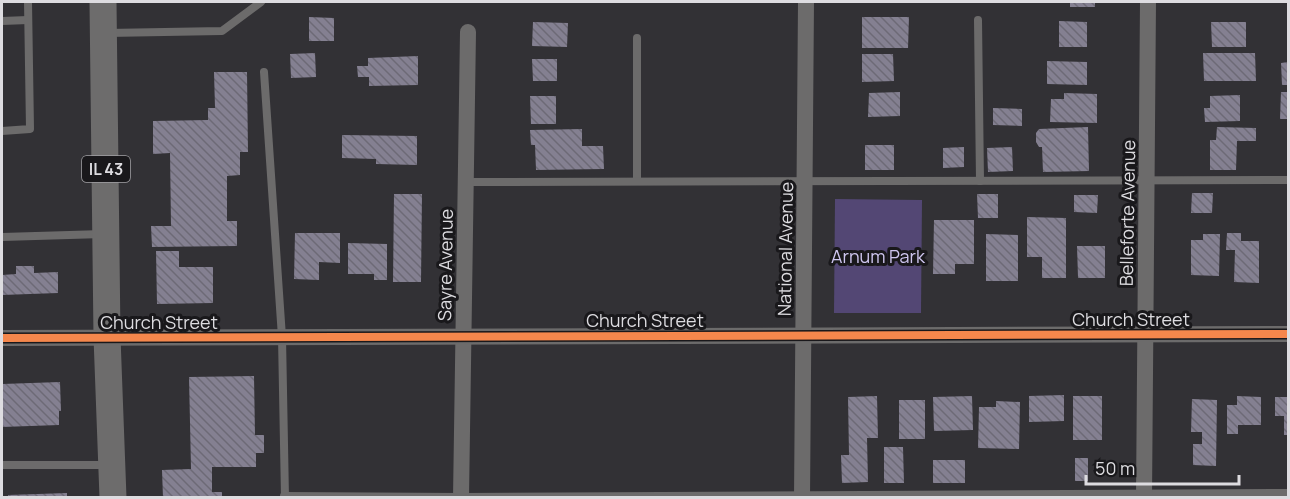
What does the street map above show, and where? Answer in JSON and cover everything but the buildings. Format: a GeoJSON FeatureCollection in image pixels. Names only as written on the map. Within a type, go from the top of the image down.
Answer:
{"type":"FeatureCollection","features":[{"type":"Feature","properties":{"kind":"main road","name":"IL 43"},"geometry":{"type":"LineString","coordinates":[[102,2],[107,337],[113,498]]}},
{"type":"Feature","properties":{"kind":"street","name":"National Avenue"},"geometry":{"type":"LineString","coordinates":[[802,497],[806,2]]}},
{"type":"Feature","properties":{"kind":"street","name":"Belleforte Avenue"},"geometry":{"type":"LineString","coordinates":[[1144,496],[1148,2]]}},
{"type":"Feature","properties":{"kind":"street","name":"Sayre Avenue"},"geometry":{"type":"LineString","coordinates":[[461,497],[468,33]]}},
{"type":"Feature","properties":{"kind":"street","name":"Church Street"},"geometry":{"type":"LineString","coordinates":[[2,338],[1288,334]]}},
{"type":"Feature","properties":{"kind":"lane"},"geometry":{"type":"LineString","coordinates":[[2,130],[30,129],[28,2]]}},
{"type":"Feature","properties":{"kind":"lane"},"geometry":{"type":"LineString","coordinates":[[103,33],[222,32],[261,2]]}},
{"type":"Feature","properties":{"kind":"lane"},"geometry":{"type":"LineString","coordinates":[[2,21],[28,20]]}},
{"type":"Feature","properties":{"kind":"lane"},"geometry":{"type":"LineString","coordinates":[[978,20],[980,181]]}},
{"type":"Feature","properties":{"kind":"lane"},"geometry":{"type":"LineString","coordinates":[[637,38],[637,181]]}},
{"type":"Feature","properties":{"kind":"lane"},"geometry":{"type":"LineString","coordinates":[[264,72],[282,337],[285,497],[1288,494]]}},
{"type":"Feature","properties":{"kind":"lane"},"geometry":{"type":"LineString","coordinates":[[466,182],[1288,180]]}},
{"type":"Feature","properties":{"kind":"lane"},"geometry":{"type":"LineString","coordinates":[[2,237],[107,234]]}},
{"type":"Feature","properties":{"kind":"lane"},"geometry":{"type":"LineString","coordinates":[[2,465],[112,465]]}},
{"type":"Feature","properties":{"kind":"green space","name":"Arnum Park"},"geometry":{"type":"Polygon","coordinates":[[[835,199],[922,200],[921,313],[834,313],[835,199]]]}},
{"type":"Feature","properties":{"kind":"cycle path"},"geometry":{"type":"LineString","coordinates":[[2,338],[1288,334]]}}]}
